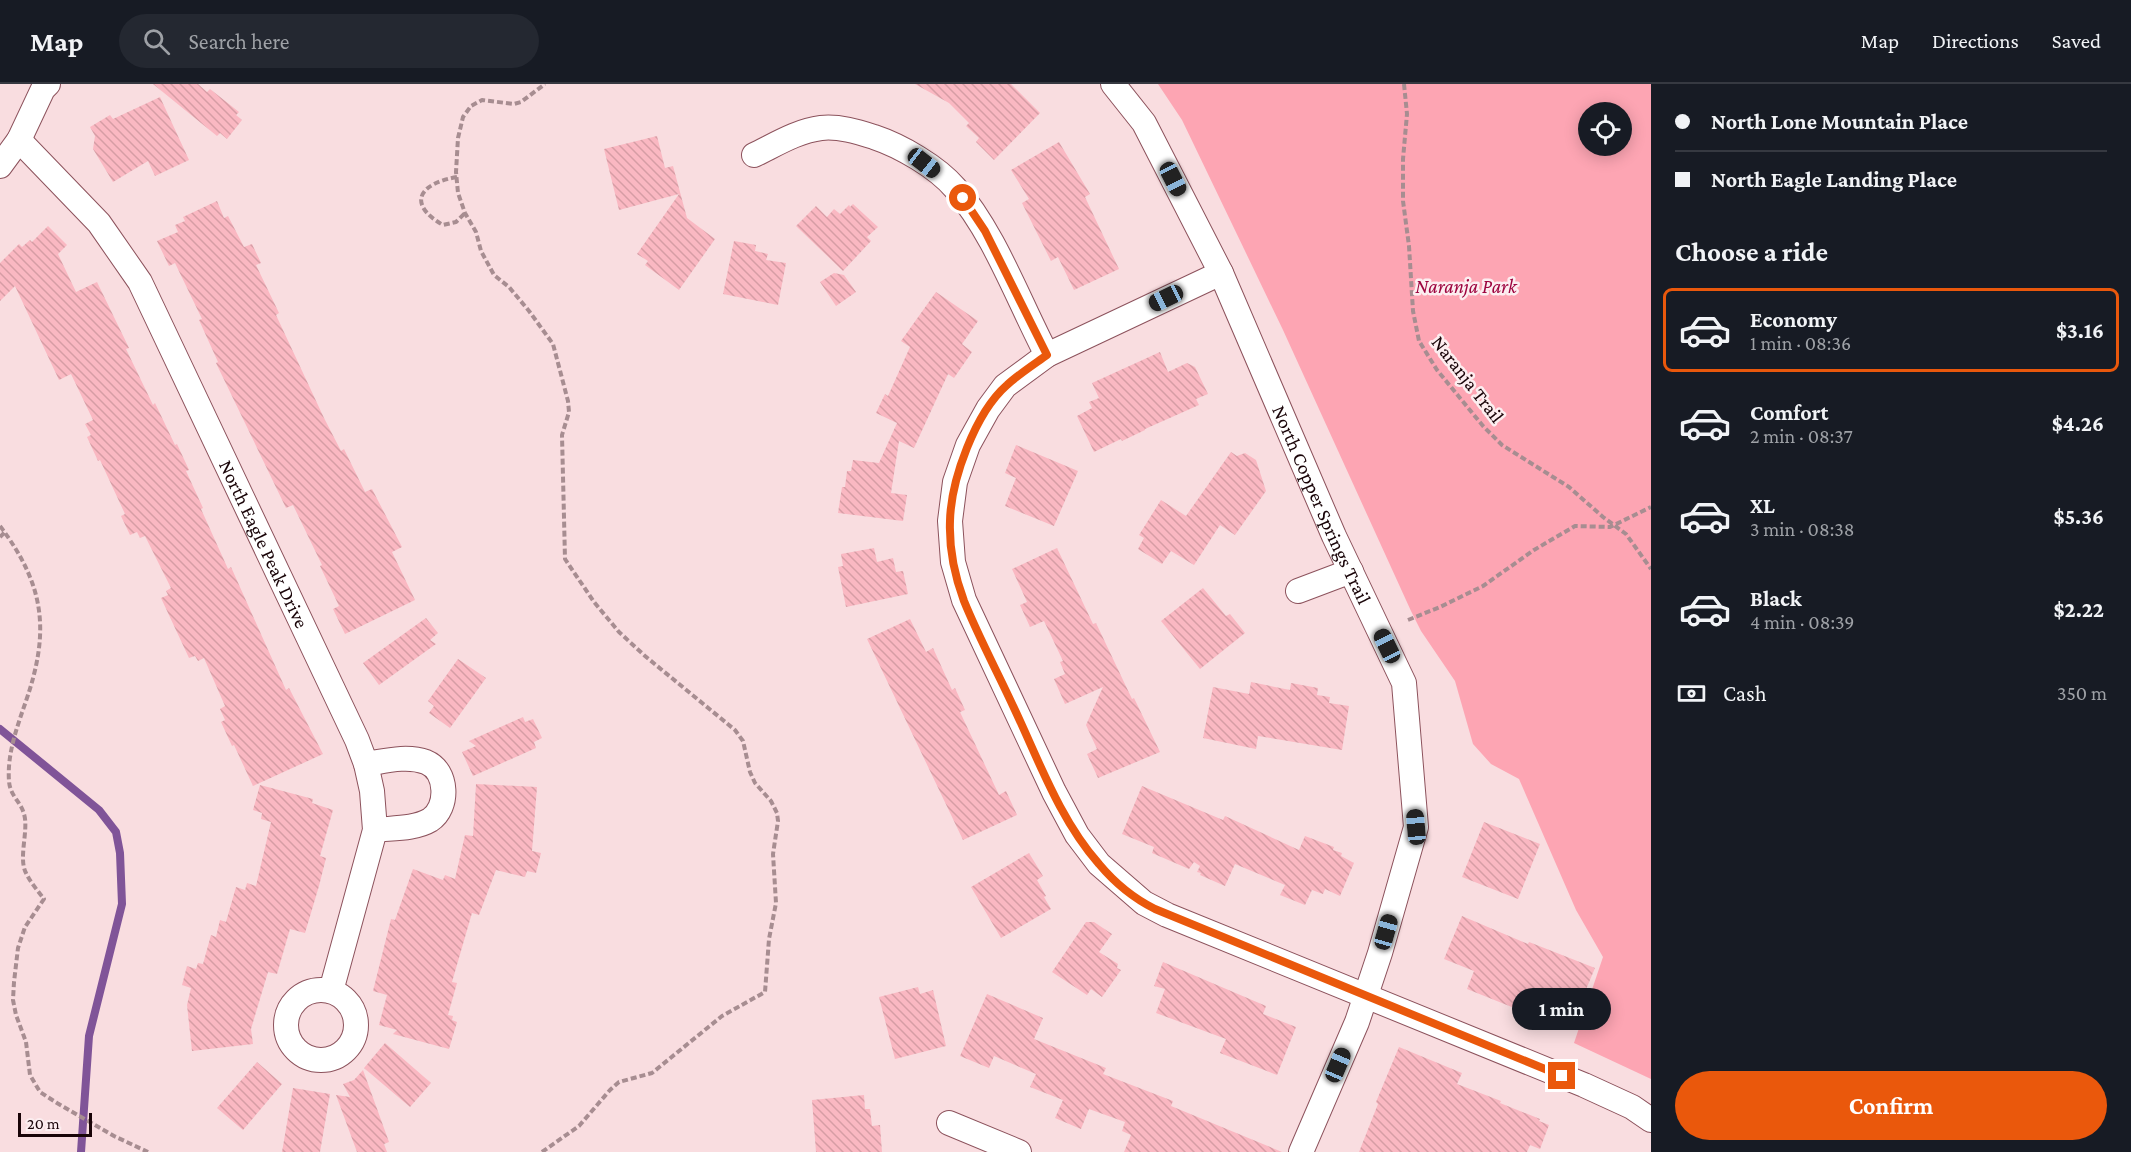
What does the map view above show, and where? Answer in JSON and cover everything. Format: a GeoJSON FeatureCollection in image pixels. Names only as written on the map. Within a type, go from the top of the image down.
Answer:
{"type":"FeatureCollection","features":[{"type":"Feature","properties":{"kind":"street"},"geometry":{"type":"LineString","coordinates":[[0,166],[19,140],[43,89],[48,84]]}},
{"type":"Feature","properties":{"kind":"street","name":"North Copper Springs Trail"},"geometry":{"type":"LineString","coordinates":[[1113,84],[1144,123],[1221,273],[1334,536],[1404,683],[1416,827],[1380,954],[1357,1022],[1300,1152]]}},
{"type":"Feature","properties":{"kind":"street"},"geometry":{"type":"LineString","coordinates":[[754,155],[801,133],[823,128],[855,130],[889,142],[924,163],[953,186],[973,210],[1047,355]]}},
{"type":"Feature","properties":{"kind":"street","name":"North Eagle Peak Drive"},"geometry":{"type":"LineString","coordinates":[[19,140],[99,223],[140,282],[357,740],[366,764],[372,791],[375,830],[331,991]]}},
{"type":"Feature","properties":{"kind":"street"},"geometry":{"type":"LineString","coordinates":[[1221,273],[1047,355],[1005,386],[988,409],[968,445],[955,482],[950,522],[953,562],[964,600],[1053,792],[1077,835],[1099,864],[1144,903],[1167,915],[1584,1085],[1632,1107],[1651,1120]]}},
{"type":"Feature","properties":{"kind":"street"},"geometry":{"type":"LineString","coordinates":[[1298,591],[1351,571]]}},
{"type":"Feature","properties":{"kind":"street"},"geometry":{"type":"LineString","coordinates":[[366,764],[395,759],[428,762],[441,779],[444,790],[439,812],[429,820],[415,826],[375,830]]}},
{"type":"Feature","properties":{"kind":"street"},"geometry":{"type":"LineString","coordinates":[[948,1123],[1018,1152]]}},
{"type":"Feature","properties":{"kind":"path"},"geometry":{"type":"LineString","coordinates":[[542,1152],[579,1126],[619,1082],[652,1074],[722,1016],[765,992],[768,980],[769,939],[776,903],[773,854],[778,821],[771,801],[755,783],[743,741],[735,730],[645,657],[619,632],[594,602],[565,559],[562,435],[568,412],[568,401],[553,344],[530,311],[509,287],[494,275],[481,251],[476,232],[465,213],[458,193],[457,177],[458,138],[463,117],[471,106],[482,100],[514,104],[521,102],[544,84]]}},
{"type":"Feature","properties":{"kind":"path","name":"Naranja Trail"},"geometry":{"type":"LineString","coordinates":[[1404,84],[1407,114],[1403,159],[1403,201],[1409,246],[1413,311],[1419,341],[1437,369],[1502,445],[1569,487],[1626,534],[1651,569]]}},
{"type":"Feature","properties":{"kind":"path"},"geometry":{"type":"LineString","coordinates":[[457,177],[434,182],[423,193],[421,204],[425,213],[443,225],[456,222],[465,213]]}},
{"type":"Feature","properties":{"kind":"path"},"geometry":{"type":"LineString","coordinates":[[1408,620],[1483,586],[1534,550],[1575,526],[1610,527],[1651,507]]}},
{"type":"Feature","properties":{"kind":"path"},"geometry":{"type":"LineString","coordinates":[[0,526],[14,545],[38,595],[41,622],[39,656],[16,732],[9,769],[11,792],[24,814],[25,872],[44,899],[25,927],[18,948],[13,1000],[26,1042],[30,1075],[40,1092],[114,1136],[148,1152]]}},
{"type":"Feature","properties":{"kind":"path"},"geometry":{"type":"LineString","coordinates":[[0,537],[5,532]]}},
{"type":"Feature","properties":{"kind":"green space","name":"Naranja Park"},"geometry":{"type":"Polygon","coordinates":[[[1158,84],[1651,84],[1651,1079],[1574,1043],[1603,957],[1576,910],[1519,779],[1491,764],[1473,744],[1455,681],[1421,631],[1411,611],[1283,330],[1182,120],[1158,84]]]}},
{"type":"Feature","properties":{"kind":"building"},"geometry":{"type":"Polygon","coordinates":[[[153,84],[198,84],[207,92],[210,89],[239,112],[236,115],[242,120],[227,139],[220,133],[217,136],[153,84]]]}},
{"type":"Feature","properties":{"kind":"building"},"geometry":{"type":"Polygon","coordinates":[[[915,84],[1011,84],[1040,113],[994,160],[976,142],[979,138],[966,126],[969,123],[949,103],[915,84]]]}},
{"type":"Feature","properties":{"kind":"building"},"geometry":{"type":"Polygon","coordinates":[[[160,97],[189,160],[155,176],[148,161],[113,182],[93,149],[95,136],[90,127],[110,115],[113,119],[160,97]]]}},
{"type":"Feature","properties":{"kind":"building"},"geometry":{"type":"Polygon","coordinates":[[[657,136],[665,168],[673,166],[687,218],[715,239],[679,290],[645,265],[648,261],[637,254],[679,194],[619,210],[604,149],[657,136]]]}},
{"type":"Feature","properties":{"kind":"building"},"geometry":{"type":"Polygon","coordinates":[[[1059,142],[1090,194],[1085,197],[1119,269],[1074,290],[1058,257],[1051,261],[1022,203],[1029,199],[1011,170],[1059,142]]]}},
{"type":"Feature","properties":{"kind":"building"},"geometry":{"type":"Polygon","coordinates":[[[217,201],[224,218],[228,216],[244,247],[252,244],[261,263],[256,265],[279,313],[276,315],[324,418],[341,451],[344,449],[365,492],[372,489],[402,547],[392,552],[415,600],[345,634],[333,609],[339,606],[320,566],[322,565],[293,505],[286,508],[216,363],[218,362],[199,320],[202,319],[175,263],[169,266],[157,241],[178,232],[175,225],[185,221],[183,217],[217,201]]]}},
{"type":"Feature","properties":{"kind":"building"},"geometry":{"type":"Polygon","coordinates":[[[853,204],[878,227],[867,237],[871,241],[843,271],[796,226],[816,206],[827,217],[834,209],[840,214],[853,204]]]}},
{"type":"Feature","properties":{"kind":"building"},"geometry":{"type":"Polygon","coordinates":[[[48,226],[67,245],[58,254],[76,292],[97,282],[153,405],[155,403],[189,470],[186,471],[228,569],[231,567],[286,690],[289,688],[323,754],[253,786],[221,722],[225,720],[220,709],[225,706],[204,658],[198,661],[195,656],[189,658],[161,598],[168,595],[166,591],[171,588],[145,536],[140,538],[137,532],[130,535],[121,516],[125,514],[87,437],[91,435],[85,424],[93,420],[71,374],[59,380],[15,286],[0,301],[0,263],[19,244],[22,247],[30,240],[32,242],[48,226]]]}},
{"type":"Feature","properties":{"kind":"building"},"geometry":{"type":"Polygon","coordinates":[[[734,241],[756,245],[755,251],[768,254],[766,260],[786,263],[778,305],[723,294],[734,241]]]}},
{"type":"Feature","properties":{"kind":"building"},"geometry":{"type":"Polygon","coordinates":[[[834,273],[844,275],[856,292],[836,306],[820,282],[834,273]]]}},
{"type":"Feature","properties":{"kind":"building"},"geometry":{"type":"Polygon","coordinates":[[[936,292],[978,321],[962,344],[972,352],[954,378],[948,374],[914,448],[899,441],[891,493],[907,495],[903,521],[838,513],[842,487],[845,487],[847,471],[851,471],[853,460],[879,463],[897,423],[876,413],[885,394],[888,396],[910,347],[901,341],[936,292]]]}},
{"type":"Feature","properties":{"kind":"building"},"geometry":{"type":"Polygon","coordinates":[[[1160,352],[1168,372],[1187,363],[1195,367],[1208,394],[1196,399],[1199,405],[1094,452],[1077,416],[1092,408],[1089,402],[1099,398],[1092,383],[1160,352]]]}},
{"type":"Feature","properties":{"kind":"building"},"geometry":{"type":"Polygon","coordinates":[[[1016,445],[1078,471],[1054,526],[1005,506],[1016,478],[1005,473],[1016,445]]]}},
{"type":"Feature","properties":{"kind":"building"},"geometry":{"type":"Polygon","coordinates":[[[1231,452],[1237,456],[1245,453],[1256,460],[1266,491],[1235,535],[1220,525],[1194,565],[1171,551],[1162,564],[1138,549],[1144,538],[1139,535],[1161,500],[1186,516],[1231,452]]]}},
{"type":"Feature","properties":{"kind":"building"},"geometry":{"type":"Polygon","coordinates":[[[874,548],[877,562],[893,558],[896,572],[903,571],[908,594],[846,607],[838,567],[843,566],[841,554],[874,548]]]}},
{"type":"Feature","properties":{"kind":"building"},"geometry":{"type":"Polygon","coordinates":[[[1057,548],[1093,624],[1096,623],[1160,752],[1098,778],[1087,754],[1097,749],[1086,725],[1103,687],[1065,704],[1054,679],[1065,674],[1060,662],[1063,661],[1044,621],[1030,627],[1020,605],[1027,602],[1012,569],[1057,548]]]}},
{"type":"Feature","properties":{"kind":"building"},"geometry":{"type":"Polygon","coordinates":[[[1203,588],[1226,616],[1230,614],[1245,633],[1200,669],[1161,621],[1203,588]]]}},
{"type":"Feature","properties":{"kind":"building"},"geometry":{"type":"Polygon","coordinates":[[[426,618],[438,633],[430,640],[436,644],[379,685],[363,663],[426,618]]]}},
{"type":"Feature","properties":{"kind":"building"},"geometry":{"type":"Polygon","coordinates":[[[910,619],[926,652],[933,648],[952,690],[955,688],[965,710],[960,712],[999,795],[1006,791],[1017,815],[963,840],[867,639],[910,619]]]}},
{"type":"Feature","properties":{"kind":"building"},"geometry":{"type":"Polygon","coordinates":[[[458,659],[486,678],[450,728],[429,713],[434,706],[428,701],[458,659]]]}},
{"type":"Feature","properties":{"kind":"building"},"geometry":{"type":"Polygon","coordinates":[[[1251,682],[1290,690],[1291,683],[1318,688],[1317,695],[1330,697],[1329,703],[1349,706],[1342,750],[1258,736],[1256,749],[1203,738],[1213,687],[1249,694],[1251,682]]]}},
{"type":"Feature","properties":{"kind":"building"},"geometry":{"type":"Polygon","coordinates":[[[523,717],[525,722],[533,719],[542,738],[534,742],[536,748],[473,776],[462,752],[476,746],[469,741],[523,717]]]}},
{"type":"Feature","properties":{"kind":"building"},"geometry":{"type":"Polygon","coordinates":[[[476,784],[537,787],[532,851],[541,853],[536,873],[527,871],[525,877],[496,870],[479,915],[472,913],[452,982],[457,983],[448,1015],[453,1016],[452,1020],[457,1022],[449,1049],[393,1034],[397,1030],[379,1025],[387,995],[373,991],[391,919],[395,920],[413,869],[443,880],[445,875],[455,879],[465,835],[473,836],[476,784]]]}},
{"type":"Feature","properties":{"kind":"building"},"geometry":{"type":"Polygon","coordinates":[[[260,785],[313,799],[312,803],[333,810],[320,856],[326,858],[319,886],[305,933],[290,929],[277,974],[268,972],[251,1029],[253,1044],[192,1051],[187,1005],[191,988],[182,985],[187,966],[196,969],[198,963],[203,964],[211,935],[216,937],[220,920],[226,922],[236,887],[245,890],[247,883],[256,886],[271,822],[261,819],[262,813],[253,810],[260,785]]]}},
{"type":"Feature","properties":{"kind":"building"},"geometry":{"type":"Polygon","coordinates":[[[1142,786],[1223,820],[1225,816],[1299,850],[1305,836],[1334,847],[1333,850],[1342,853],[1341,856],[1354,863],[1340,896],[1325,889],[1323,894],[1312,890],[1305,905],[1280,895],[1285,885],[1235,864],[1225,886],[1200,875],[1201,873],[1197,872],[1200,866],[1194,862],[1189,869],[1152,853],[1154,847],[1122,834],[1142,786]]]}},
{"type":"Feature","properties":{"kind":"building"},"geometry":{"type":"Polygon","coordinates":[[[1484,822],[1540,844],[1518,899],[1462,877],[1484,822]]]}},
{"type":"Feature","properties":{"kind":"building"},"geometry":{"type":"Polygon","coordinates":[[[1029,853],[1043,876],[1037,880],[1051,909],[1001,938],[971,887],[1029,853]]]}},
{"type":"Feature","properties":{"kind":"building"},"geometry":{"type":"Polygon","coordinates":[[[1462,916],[1528,944],[1529,942],[1595,968],[1569,1030],[1467,989],[1474,971],[1444,959],[1462,916]]]}},
{"type":"Feature","properties":{"kind":"building"},"geometry":{"type":"Polygon","coordinates":[[[1086,922],[1094,922],[1112,934],[1099,952],[1118,964],[1117,968],[1121,970],[1102,997],[1091,989],[1087,995],[1052,972],[1086,922]]]}},
{"type":"Feature","properties":{"kind":"building"},"geometry":{"type":"Polygon","coordinates":[[[1163,962],[1266,1006],[1263,1014],[1296,1027],[1277,1075],[1220,1053],[1226,1039],[1156,1013],[1165,989],[1154,986],[1163,962]]]}},
{"type":"Feature","properties":{"kind":"building"},"geometry":{"type":"Polygon","coordinates":[[[918,987],[920,994],[933,990],[946,1046],[895,1059],[879,997],[918,987]]]}},
{"type":"Feature","properties":{"kind":"building"},"geometry":{"type":"Polygon","coordinates":[[[987,994],[1043,1018],[1034,1039],[1106,1068],[1103,1074],[1173,1101],[1171,1106],[1282,1152],[1124,1152],[1131,1135],[1122,1131],[1125,1122],[1089,1109],[1081,1129],[1055,1118],[1063,1100],[1030,1087],[1036,1074],[994,1056],[989,1068],[960,1056],[987,994]]]}},
{"type":"Feature","properties":{"kind":"building"},"geometry":{"type":"Polygon","coordinates":[[[385,1043],[431,1083],[410,1107],[364,1068],[385,1043]]]}},
{"type":"Feature","properties":{"kind":"building"},"geometry":{"type":"Polygon","coordinates":[[[1399,1047],[1462,1073],[1457,1084],[1501,1101],[1500,1103],[1549,1125],[1540,1149],[1530,1145],[1527,1152],[1359,1152],[1378,1104],[1376,1102],[1399,1047]]]}},
{"type":"Feature","properties":{"kind":"building"},"geometry":{"type":"Polygon","coordinates":[[[257,1062],[282,1084],[243,1130],[217,1108],[257,1062]]]}},
{"type":"Feature","properties":{"kind":"building"},"geometry":{"type":"Polygon","coordinates":[[[363,1070],[389,1142],[384,1144],[387,1152],[357,1152],[336,1095],[350,1097],[343,1084],[354,1080],[363,1070]]]}},
{"type":"Feature","properties":{"kind":"building"},"geometry":{"type":"Polygon","coordinates":[[[293,1088],[330,1094],[320,1152],[282,1152],[293,1088]]]}},
{"type":"Feature","properties":{"kind":"building"},"geometry":{"type":"Polygon","coordinates":[[[864,1095],[865,1109],[870,1109],[872,1126],[880,1125],[882,1152],[816,1152],[812,1100],[864,1095]]]}},
{"type":"Feature","properties":{"kind":"waterway"},"geometry":{"type":"LineString","coordinates":[[0,729],[99,810],[116,832],[120,853],[122,904],[89,1036],[81,1152]]}},
{"type":"Feature","properties":{"kind":"route"},"geometry":{"type":"LineString","coordinates":[[963,198],[985,231],[1047,355],[1005,386],[988,409],[968,445],[955,482],[950,522],[953,562],[964,600],[1053,792],[1077,835],[1099,864],[1118,883],[1144,903],[1167,915],[1562,1076]]}}]}
